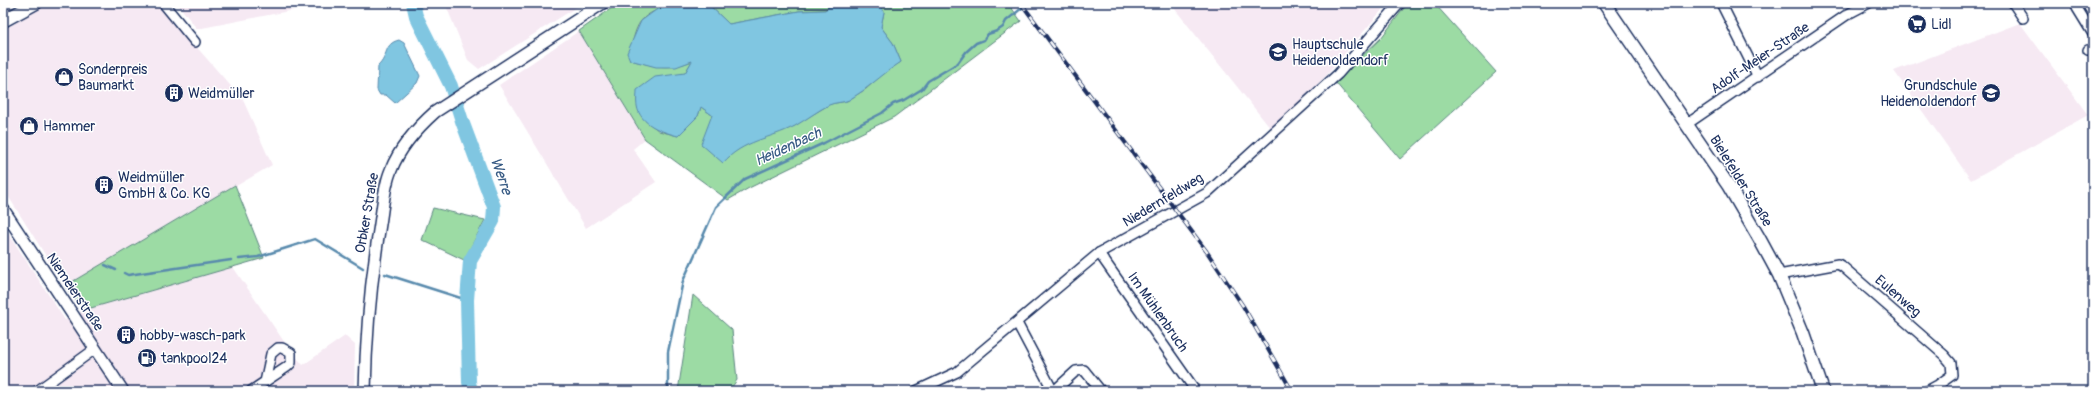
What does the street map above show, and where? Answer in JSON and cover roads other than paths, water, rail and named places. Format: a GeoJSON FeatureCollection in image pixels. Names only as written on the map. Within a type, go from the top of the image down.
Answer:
{"type":"FeatureCollection","features":[{"type":"Feature","properties":{"kind":"main road"},"geometry":{"type":"LineString","coordinates":[[3,13],[23,3]]}},
{"type":"Feature","properties":{"kind":"main road"},"geometry":{"type":"LineString","coordinates":[[3,21],[36,3]]}},
{"type":"Feature","properties":{"kind":"main road","name":"Bielefelder Straße"},"geometry":{"type":"LineString","coordinates":[[1604,3],[1687,124],[1719,174],[1728,185],[1779,275],[1803,333],[1823,391]]}},
{"type":"Feature","properties":{"kind":"street"},"geometry":{"type":"LineString","coordinates":[[163,3],[195,42]]}},
{"type":"Feature","properties":{"kind":"street","name":"Orbker Straße"},"geometry":{"type":"LineString","coordinates":[[365,391],[370,286],[387,180],[391,169],[408,141],[419,127],[444,107],[603,3]]}},
{"type":"Feature","properties":{"kind":"street","name":"Niedernfeldweg"},"geometry":{"type":"LineString","coordinates":[[916,391],[957,372],[1017,324],[1099,253],[1207,193],[1338,74],[1400,3]]}},
{"type":"Feature","properties":{"kind":"street"},"geometry":{"type":"LineString","coordinates":[[1721,3],[1758,77]]}},
{"type":"Feature","properties":{"kind":"street","name":"Adolf-Meier-Straße"},"geometry":{"type":"LineString","coordinates":[[1687,124],[1758,77],[1848,14],[1869,3]]}},
{"type":"Feature","properties":{"kind":"street"},"geometry":{"type":"LineString","coordinates":[[2013,3],[2023,18]]}},
{"type":"Feature","properties":{"kind":"street"},"geometry":{"type":"LineString","coordinates":[[2077,8],[2093,34]]}},
{"type":"Feature","properties":{"kind":"street","name":"Niemeierstraße"},"geometry":{"type":"LineString","coordinates":[[3,209],[123,391]]}},
{"type":"Feature","properties":{"kind":"street","name":"Im Mühlenbruch"},"geometry":{"type":"LineString","coordinates":[[1099,253],[1193,387]]}},
{"type":"Feature","properties":{"kind":"street","name":"Eulenweg"},"geometry":{"type":"LineString","coordinates":[[1779,275],[1838,264],[1843,267],[1944,355],[1951,363],[1952,375],[1931,390]]}},
{"type":"Feature","properties":{"kind":"street"},"geometry":{"type":"LineString","coordinates":[[1017,324],[1054,391],[1076,371],[1084,370],[1101,391]]}},
{"type":"Feature","properties":{"kind":"street"},"geometry":{"type":"LineString","coordinates":[[37,391],[96,350]]}},
{"type":"Feature","properties":{"kind":"street"},"geometry":{"type":"LineString","coordinates":[[251,391],[266,382]]}},
{"type":"Feature","properties":{"kind":"water"},"geometry":{"type":"Polygon","coordinates":[[[674,3],[707,3],[729,24],[799,11],[825,10],[834,3],[879,3],[884,12],[881,27],[893,43],[901,62],[849,100],[829,105],[795,126],[739,149],[723,163],[701,144],[712,115],[701,107],[698,116],[678,136],[653,127],[647,123],[639,113],[637,104],[637,90],[655,77],[685,73],[692,61],[676,67],[656,67],[630,60],[627,53],[641,21],[656,10],[674,3]]]}},
{"type":"Feature","properties":{"kind":"water"},"geometry":{"type":"Polygon","coordinates":[[[399,40],[404,43],[420,76],[417,83],[395,103],[386,95],[380,95],[377,90],[378,66],[384,58],[388,47],[399,40]]]}},
{"type":"Feature","properties":{"kind":"waterway","name":"Werre"},"geometry":{"type":"LineString","coordinates":[[413,3],[416,16],[451,86],[462,121],[494,207],[493,221],[470,261],[467,300],[469,382],[471,391]]}},
{"type":"Feature","properties":{"kind":"waterway","name":"Heidenbach"},"geometry":{"type":"LineString","coordinates":[[668,391],[668,352],[683,281],[716,207],[745,179],[824,143],[882,113],[893,104],[904,100],[922,89],[928,81],[958,63],[966,52],[976,43],[984,40],[988,34],[1003,27],[1006,21],[1028,3]]}},
{"type":"Feature","properties":{"kind":"waterway"},"geometry":{"type":"LineString","coordinates":[[239,259],[258,257],[315,239],[363,268]]}},
{"type":"Feature","properties":{"kind":"waterway"},"geometry":{"type":"LineString","coordinates":[[124,273],[128,275],[231,260]]}},
{"type":"Feature","properties":{"kind":"waterway"},"geometry":{"type":"LineString","coordinates":[[105,265],[116,270]]}},
{"type":"Feature","properties":{"kind":"waterway"},"geometry":{"type":"LineString","coordinates":[[385,274],[467,300]]}},
{"type":"Feature","properties":{"kind":"railway"},"geometry":{"type":"LineString","coordinates":[[1021,3],[1207,252],[1243,306],[1292,391]]}},
{"type":"Feature","properties":{"kind":"place","name":"Lidl"},"geometry":{"type":"Point","coordinates":[1917,24]}},
{"type":"Feature","properties":{"kind":"place","name":"Hauptschule Heidenoldendorf"},"geometry":{"type":"Point","coordinates":[1278,52]}},
{"type":"Feature","properties":{"kind":"place","name":"Sonderpreis Baumarkt"},"geometry":{"type":"Point","coordinates":[64,77]}},
{"type":"Feature","properties":{"kind":"place","name":"Weidmüller"},"geometry":{"type":"Point","coordinates":[174,93]}},
{"type":"Feature","properties":{"kind":"place","name":"Grundschule Heidenoldendorf"},"geometry":{"type":"Point","coordinates":[1991,93]}},
{"type":"Feature","properties":{"kind":"place","name":"Hammer"},"geometry":{"type":"Point","coordinates":[29,126]}},
{"type":"Feature","properties":{"kind":"place","name":"Weidmüller GmbH & Co. KG"},"geometry":{"type":"Point","coordinates":[104,185]}},
{"type":"Feature","properties":{"kind":"place","name":"hobby-wasch-park"},"geometry":{"type":"Point","coordinates":[126,335]}},
{"type":"Feature","properties":{"kind":"place","name":"tankpool24"},"geometry":{"type":"Point","coordinates":[147,358]}}]}
